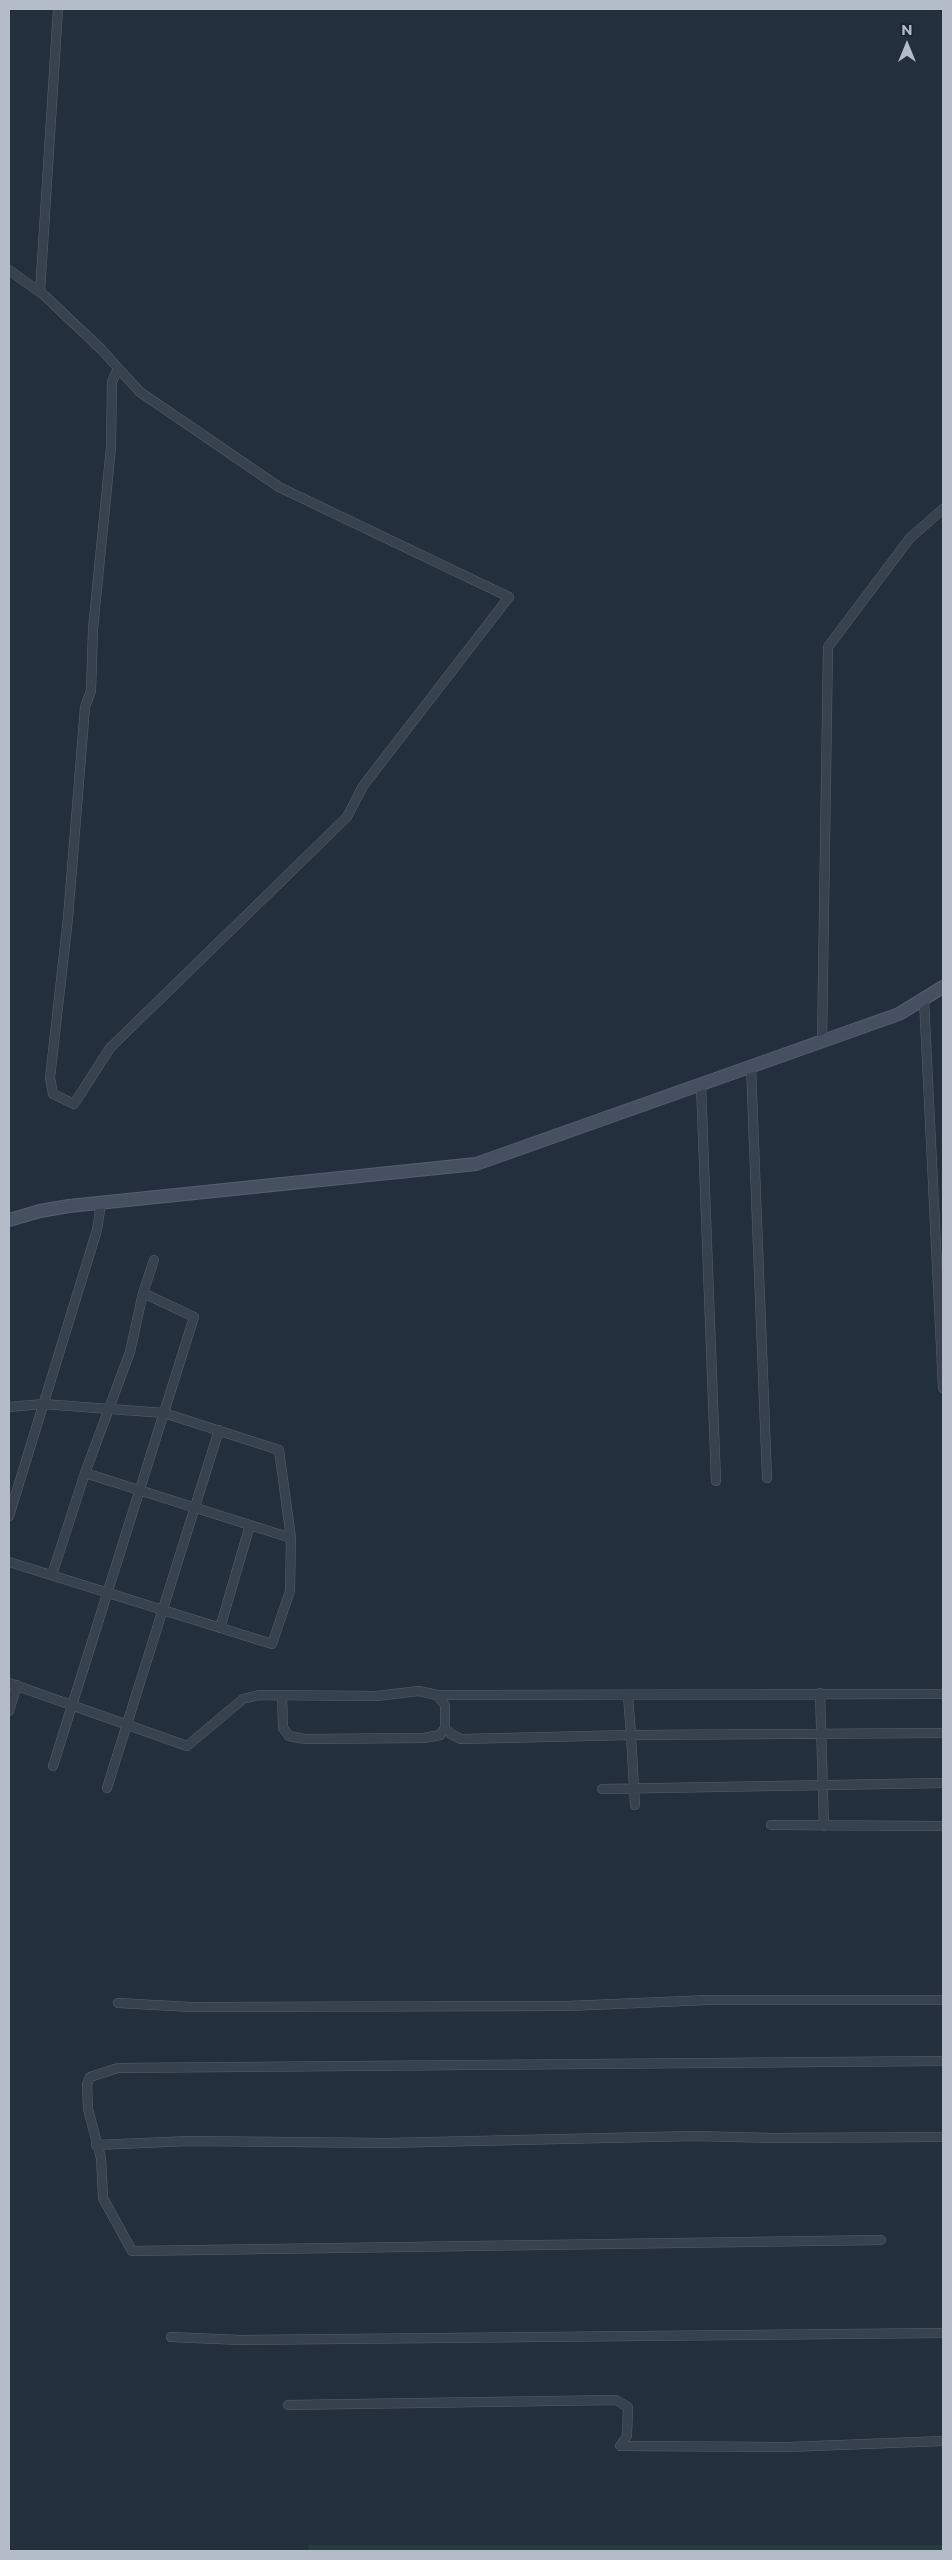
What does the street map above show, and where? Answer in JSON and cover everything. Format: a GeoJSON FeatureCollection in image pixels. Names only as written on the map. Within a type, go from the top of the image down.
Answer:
{"type":"FeatureCollection","features":[{"type":"Feature","properties":{"kind":"main road"},"geometry":{"type":"LineString","coordinates":[[9,1220],[40,1211],[101,1203],[476,1164],[899,1014],[943,987]]}},
{"type":"Feature","properties":{"kind":"street"},"geometry":{"type":"LineString","coordinates":[[40,292],[58,9]]}},
{"type":"Feature","properties":{"kind":"street"},"geometry":{"type":"LineString","coordinates":[[9,270],[40,292],[118,368],[140,392],[279,487],[509,596],[364,786],[347,817],[110,1048],[74,1104],[53,1094],[50,1078],[68,918],[85,707],[91,691],[93,629],[111,447],[112,382],[118,368]]}},
{"type":"Feature","properties":{"kind":"street"},"geometry":{"type":"LineString","coordinates":[[822,1042],[828,647],[910,538],[943,509]]}},
{"type":"Feature","properties":{"kind":"street"},"geometry":{"type":"LineString","coordinates":[[924,1000],[943,1388]]}},
{"type":"Feature","properties":{"kind":"street"},"geometry":{"type":"LineString","coordinates":[[752,1067],[767,1478]]}},
{"type":"Feature","properties":{"kind":"street"},"geometry":{"type":"LineString","coordinates":[[701,1085],[716,1481]]}},
{"type":"Feature","properties":{"kind":"street"},"geometry":{"type":"LineString","coordinates":[[9,1516],[98,1230],[101,1203]]}},
{"type":"Feature","properties":{"kind":"street"},"geometry":{"type":"LineString","coordinates":[[52,1575],[85,1473],[130,1352],[143,1293],[154,1260]]}},
{"type":"Feature","properties":{"kind":"street"},"geometry":{"type":"LineString","coordinates":[[53,1766],[194,1317],[143,1293]]}},
{"type":"Feature","properties":{"kind":"street"},"geometry":{"type":"LineString","coordinates":[[9,1407],[43,1404],[164,1413],[279,1450],[291,1538],[290,1591],[272,1644],[9,1562]]}},
{"type":"Feature","properties":{"kind":"street"},"geometry":{"type":"LineString","coordinates":[[107,1788],[219,1430]]}},
{"type":"Feature","properties":{"kind":"street"},"geometry":{"type":"LineString","coordinates":[[85,1473],[291,1538]]}},
{"type":"Feature","properties":{"kind":"street"},"geometry":{"type":"LineString","coordinates":[[220,1628],[250,1525]]}},
{"type":"Feature","properties":{"kind":"street"},"geometry":{"type":"LineString","coordinates":[[9,1711],[13,1684],[72,1706],[128,1723],[187,1746],[243,1699],[259,1695],[376,1696],[419,1691],[437,1696],[943,1694]]}},
{"type":"Feature","properties":{"kind":"street"},"geometry":{"type":"LineString","coordinates":[[820,1693],[824,1826]]}},
{"type":"Feature","properties":{"kind":"street"},"geometry":{"type":"LineString","coordinates":[[282,1695],[283,1728],[289,1736],[305,1739],[424,1738],[440,1735],[445,1728],[445,1705],[437,1696]]}},
{"type":"Feature","properties":{"kind":"street"},"geometry":{"type":"LineString","coordinates":[[628,1695],[635,1805]]}},
{"type":"Feature","properties":{"kind":"street"},"geometry":{"type":"LineString","coordinates":[[445,1728],[450,1734],[461,1739],[630,1735],[943,1733]]}},
{"type":"Feature","properties":{"kind":"street"},"geometry":{"type":"LineString","coordinates":[[602,1789],[943,1783]]}},
{"type":"Feature","properties":{"kind":"street"},"geometry":{"type":"LineString","coordinates":[[771,1826],[943,1826]]}},
{"type":"Feature","properties":{"kind":"street"},"geometry":{"type":"LineString","coordinates":[[118,2003],[191,2007],[568,2006],[708,2000],[943,2000]]}},
{"type":"Feature","properties":{"kind":"street"},"geometry":{"type":"LineString","coordinates":[[881,2240],[132,2251],[104,2198],[101,2158],[88,2110],[87,2084],[90,2077],[118,2068],[943,2061]]}},
{"type":"Feature","properties":{"kind":"street"},"geometry":{"type":"LineString","coordinates":[[96,2145],[190,2141],[386,2143],[694,2136],[774,2138],[943,2137]]}},
{"type":"Feature","properties":{"kind":"street"},"geometry":{"type":"LineString","coordinates":[[171,2337],[277,2340],[943,2333]]}},
{"type":"Feature","properties":{"kind":"street"},"geometry":{"type":"LineString","coordinates":[[288,2405],[616,2400],[628,2407],[627,2436],[620,2446],[788,2447],[943,2441]]}},
{"type":"Feature","properties":{"kind":"green space"},"geometry":{"type":"Polygon","coordinates":[[[308,2545],[943,2545],[943,2551],[309,2551],[308,2545]]]}}]}
